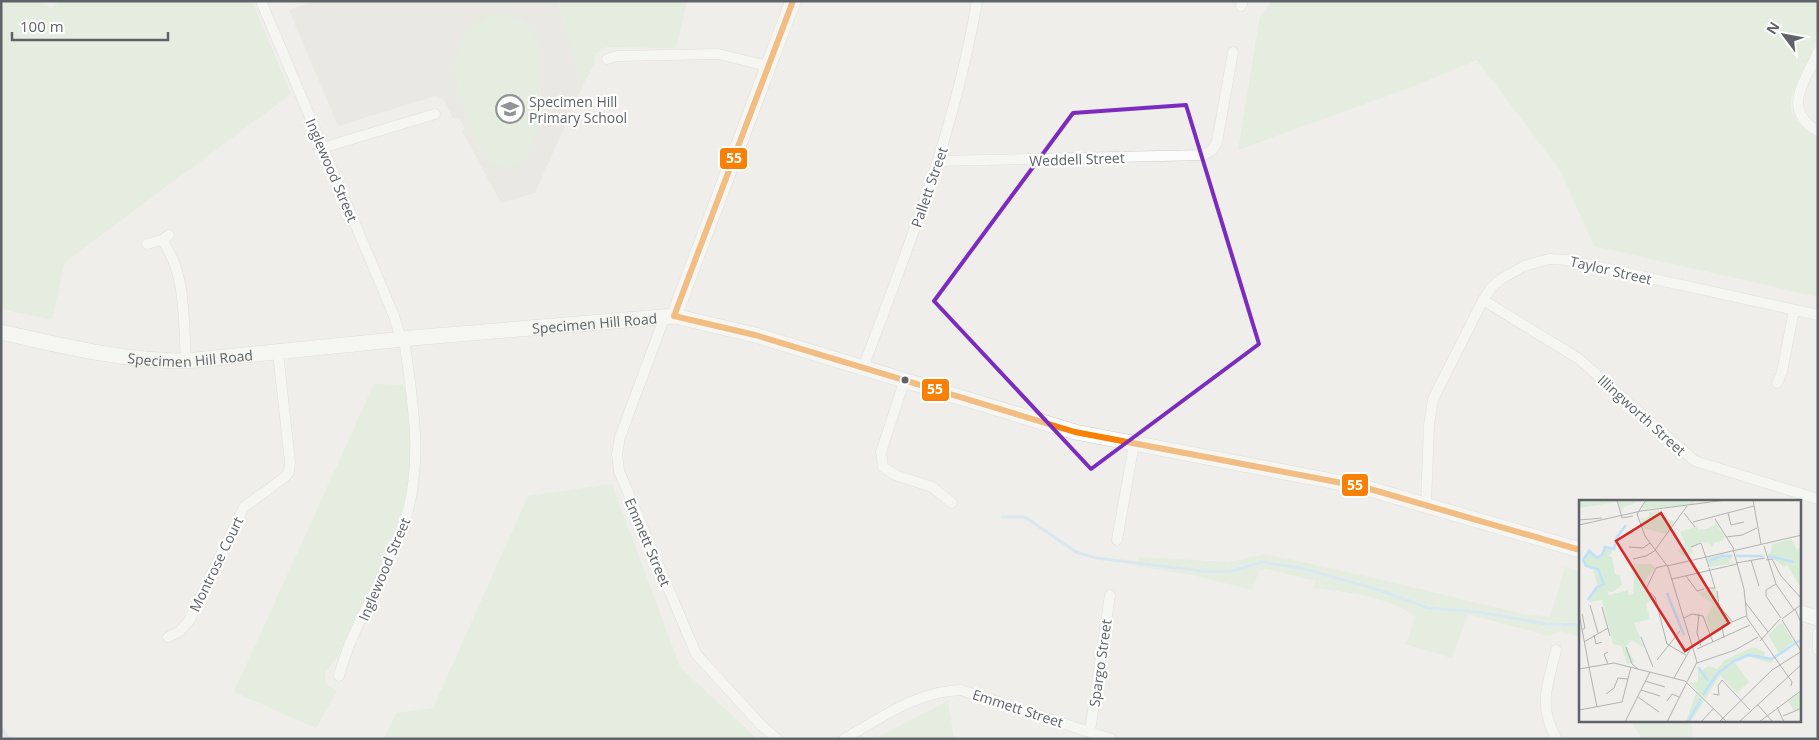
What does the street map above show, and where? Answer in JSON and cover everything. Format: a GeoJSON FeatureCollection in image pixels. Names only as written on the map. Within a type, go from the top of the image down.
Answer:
{"type":"FeatureCollection","features":[{"type":"Feature","properties":{"kind":"main road"},"geometry":{"type":"LineString","coordinates":[[669,316],[793,1]]}},
{"type":"Feature","properties":{"kind":"main road","name":"Specimen Hill Road"},"geometry":{"type":"LineString","coordinates":[[1,332],[104,355],[156,361],[186,361],[403,339],[669,316],[755,335],[1045,424],[1110,440],[1344,483],[1426,504],[1579,550]]}},
{"type":"Feature","properties":{"kind":"main road"},"geometry":{"type":"LineString","coordinates":[[1802,614],[1818,618]]}},
{"type":"Feature","properties":{"kind":"street","name":"Inglewood Street"},"geometry":{"type":"LineString","coordinates":[[261,1],[403,339],[417,438],[412,494],[402,531],[339,676]]}},
{"type":"Feature","properties":{"kind":"street","name":"Pallett Street"},"geometry":{"type":"LineString","coordinates":[[863,368],[939,161],[964,71],[977,1]]}},
{"type":"Feature","properties":{"kind":"street","name":"Weddell Street"},"geometry":{"type":"LineString","coordinates":[[939,161],[1204,155],[1212,150],[1217,142],[1233,52]]}},
{"type":"Feature","properties":{"kind":"street"},"geometry":{"type":"LineString","coordinates":[[1818,52],[1800,88],[1798,99],[1803,120],[1818,131]]}},
{"type":"Feature","properties":{"kind":"street"},"geometry":{"type":"LineString","coordinates":[[607,59],[618,56],[718,54],[768,66]]}},
{"type":"Feature","properties":{"kind":"street"},"geometry":{"type":"LineString","coordinates":[[322,148],[434,114]]}},
{"type":"Feature","properties":{"kind":"street"},"geometry":{"type":"LineString","coordinates":[[147,244],[166,238],[175,261],[180,279],[186,361]]}},
{"type":"Feature","properties":{"kind":"street","name":"Taylor Street"},"geometry":{"type":"LineString","coordinates":[[1426,504],[1429,424],[1433,399],[1483,300],[1491,288],[1511,272],[1536,261],[1559,258],[1818,315]]}},
{"type":"Feature","properties":{"kind":"street","name":"Illingworth Street"},"geometry":{"type":"LineString","coordinates":[[1483,300],[1579,359],[1695,461],[1818,499]]}},
{"type":"Feature","properties":{"kind":"street"},"geometry":{"type":"LineString","coordinates":[[1777,383],[1782,372],[1794,310]]}},
{"type":"Feature","properties":{"kind":"street","name":"Emmett Street"},"geometry":{"type":"LineString","coordinates":[[669,316],[620,437],[616,454],[619,471],[696,654],[762,726],[777,739]]}},
{"type":"Feature","properties":{"kind":"street","name":"Montrose Court"},"geometry":{"type":"LineString","coordinates":[[168,637],[179,632],[189,621],[244,507],[289,472],[290,462],[278,353]]}},
{"type":"Feature","properties":{"kind":"street"},"geometry":{"type":"LineString","coordinates":[[904,382],[881,452],[883,467],[895,475],[932,487],[952,503]]}},
{"type":"Feature","properties":{"kind":"street"},"geometry":{"type":"LineString","coordinates":[[1117,540],[1134,444]]}},
{"type":"Feature","properties":{"kind":"street","name":"Spargo Street"},"geometry":{"type":"LineString","coordinates":[[1090,732],[1110,595]]}},
{"type":"Feature","properties":{"kind":"street"},"geometry":{"type":"LineString","coordinates":[[1818,634],[1818,650]]}},
{"type":"Feature","properties":{"kind":"street"},"geometry":{"type":"LineString","coordinates":[[1556,650],[1544,704],[1549,722],[1558,739]]}},
{"type":"Feature","properties":{"kind":"street","name":"Emmett Street"},"geometry":{"type":"LineString","coordinates":[[844,739],[922,696],[952,690],[982,695],[1111,739]]}},
{"type":"Feature","properties":{"kind":"highlighted area"},"geometry":{"type":"Polygon","coordinates":[[[1186,105],[1259,344],[1091,469],[934,301],[1073,113],[1186,105]]]}},
{"type":"Feature","properties":{"kind":"shaded area","name":"Specimen Hill Primary School"},"geometry":{"type":"Polygon","coordinates":[[[315,1],[557,1],[583,85],[535,193],[501,203],[462,131],[465,129],[460,119],[453,118],[444,100],[435,96],[338,126],[289,10],[315,1]]]}},
{"type":"Feature","properties":{"kind":"green space"},"geometry":{"type":"Polygon","coordinates":[[[1,1],[39,1],[51,8],[60,1],[252,1],[291,94],[65,262],[52,320],[1,309],[1,1]]]}},
{"type":"Feature","properties":{"kind":"green space"},"geometry":{"type":"Polygon","coordinates":[[[557,1],[687,1],[676,48],[607,47],[595,54],[595,63],[583,85],[557,1]]]}},
{"type":"Feature","properties":{"kind":"green space"},"geometry":{"type":"Polygon","coordinates":[[[1272,1],[1818,1],[1817,36],[1799,78],[1791,103],[1793,115],[1802,126],[1818,138],[1818,297],[1594,246],[1560,170],[1477,60],[1414,86],[1238,150],[1260,16],[1272,1]]]}},
{"type":"Feature","properties":{"kind":"green space"},"geometry":{"type":"Polygon","coordinates":[[[491,14],[513,17],[529,25],[535,36],[539,59],[541,111],[539,125],[524,159],[519,164],[510,168],[493,164],[488,160],[477,142],[458,89],[456,77],[456,60],[465,35],[480,20],[491,14]]]}},
{"type":"Feature","properties":{"kind":"green space"},"geometry":{"type":"Polygon","coordinates":[[[374,384],[404,385],[411,436],[408,480],[403,507],[384,559],[337,658],[325,672],[326,684],[337,691],[316,728],[234,692],[374,384]]]}},
{"type":"Feature","properties":{"kind":"green space"},"geometry":{"type":"Polygon","coordinates":[[[612,484],[680,667],[757,739],[384,739],[396,713],[433,708],[528,496],[612,484]]]}},
{"type":"Feature","properties":{"kind":"green space"},"geometry":{"type":"Polygon","coordinates":[[[1266,554],[1523,614],[1550,617],[1565,567],[1579,572],[1579,637],[1561,631],[1549,636],[1468,614],[1452,658],[1406,644],[1415,617],[1405,610],[1367,596],[1314,588],[1316,581],[1266,569],[1258,572],[1253,590],[1197,576],[1137,566],[1139,557],[1229,562],[1266,554]]]}},
{"type":"Feature","properties":{"kind":"green space"},"geometry":{"type":"Polygon","coordinates":[[[948,701],[954,739],[874,739],[948,701]]]}},
{"type":"Feature","properties":{"kind":"green space"},"geometry":{"type":"Polygon","coordinates":[[[1632,722],[1691,722],[1693,739],[1642,739],[1632,722]]]}},
{"type":"Feature","properties":{"kind":"waterway"},"geometry":{"type":"LineString","coordinates":[[1002,517],[1025,517],[1076,552],[1096,558],[1211,572],[1232,571],[1262,562],[1305,569],[1379,590],[1428,608],[1477,612],[1548,624],[1579,625]]}},
{"type":"Feature","properties":{"kind":"waterway"},"geometry":{"type":"LineString","coordinates":[[1,728],[9,739]]}},
{"type":"Feature","properties":{"kind":"transit line","name":"55"},"geometry":{"type":"LineString","coordinates":[[674,316],[793,1]]}},
{"type":"Feature","properties":{"kind":"transit line","name":"55"},"geometry":{"type":"LineString","coordinates":[[674,316],[755,335],[1075,432],[1363,487],[1579,550]]}},
{"type":"Feature","properties":{"kind":"place","name":"Specimen Hill Primary School"},"geometry":{"type":"Point","coordinates":[510,109]}}]}
